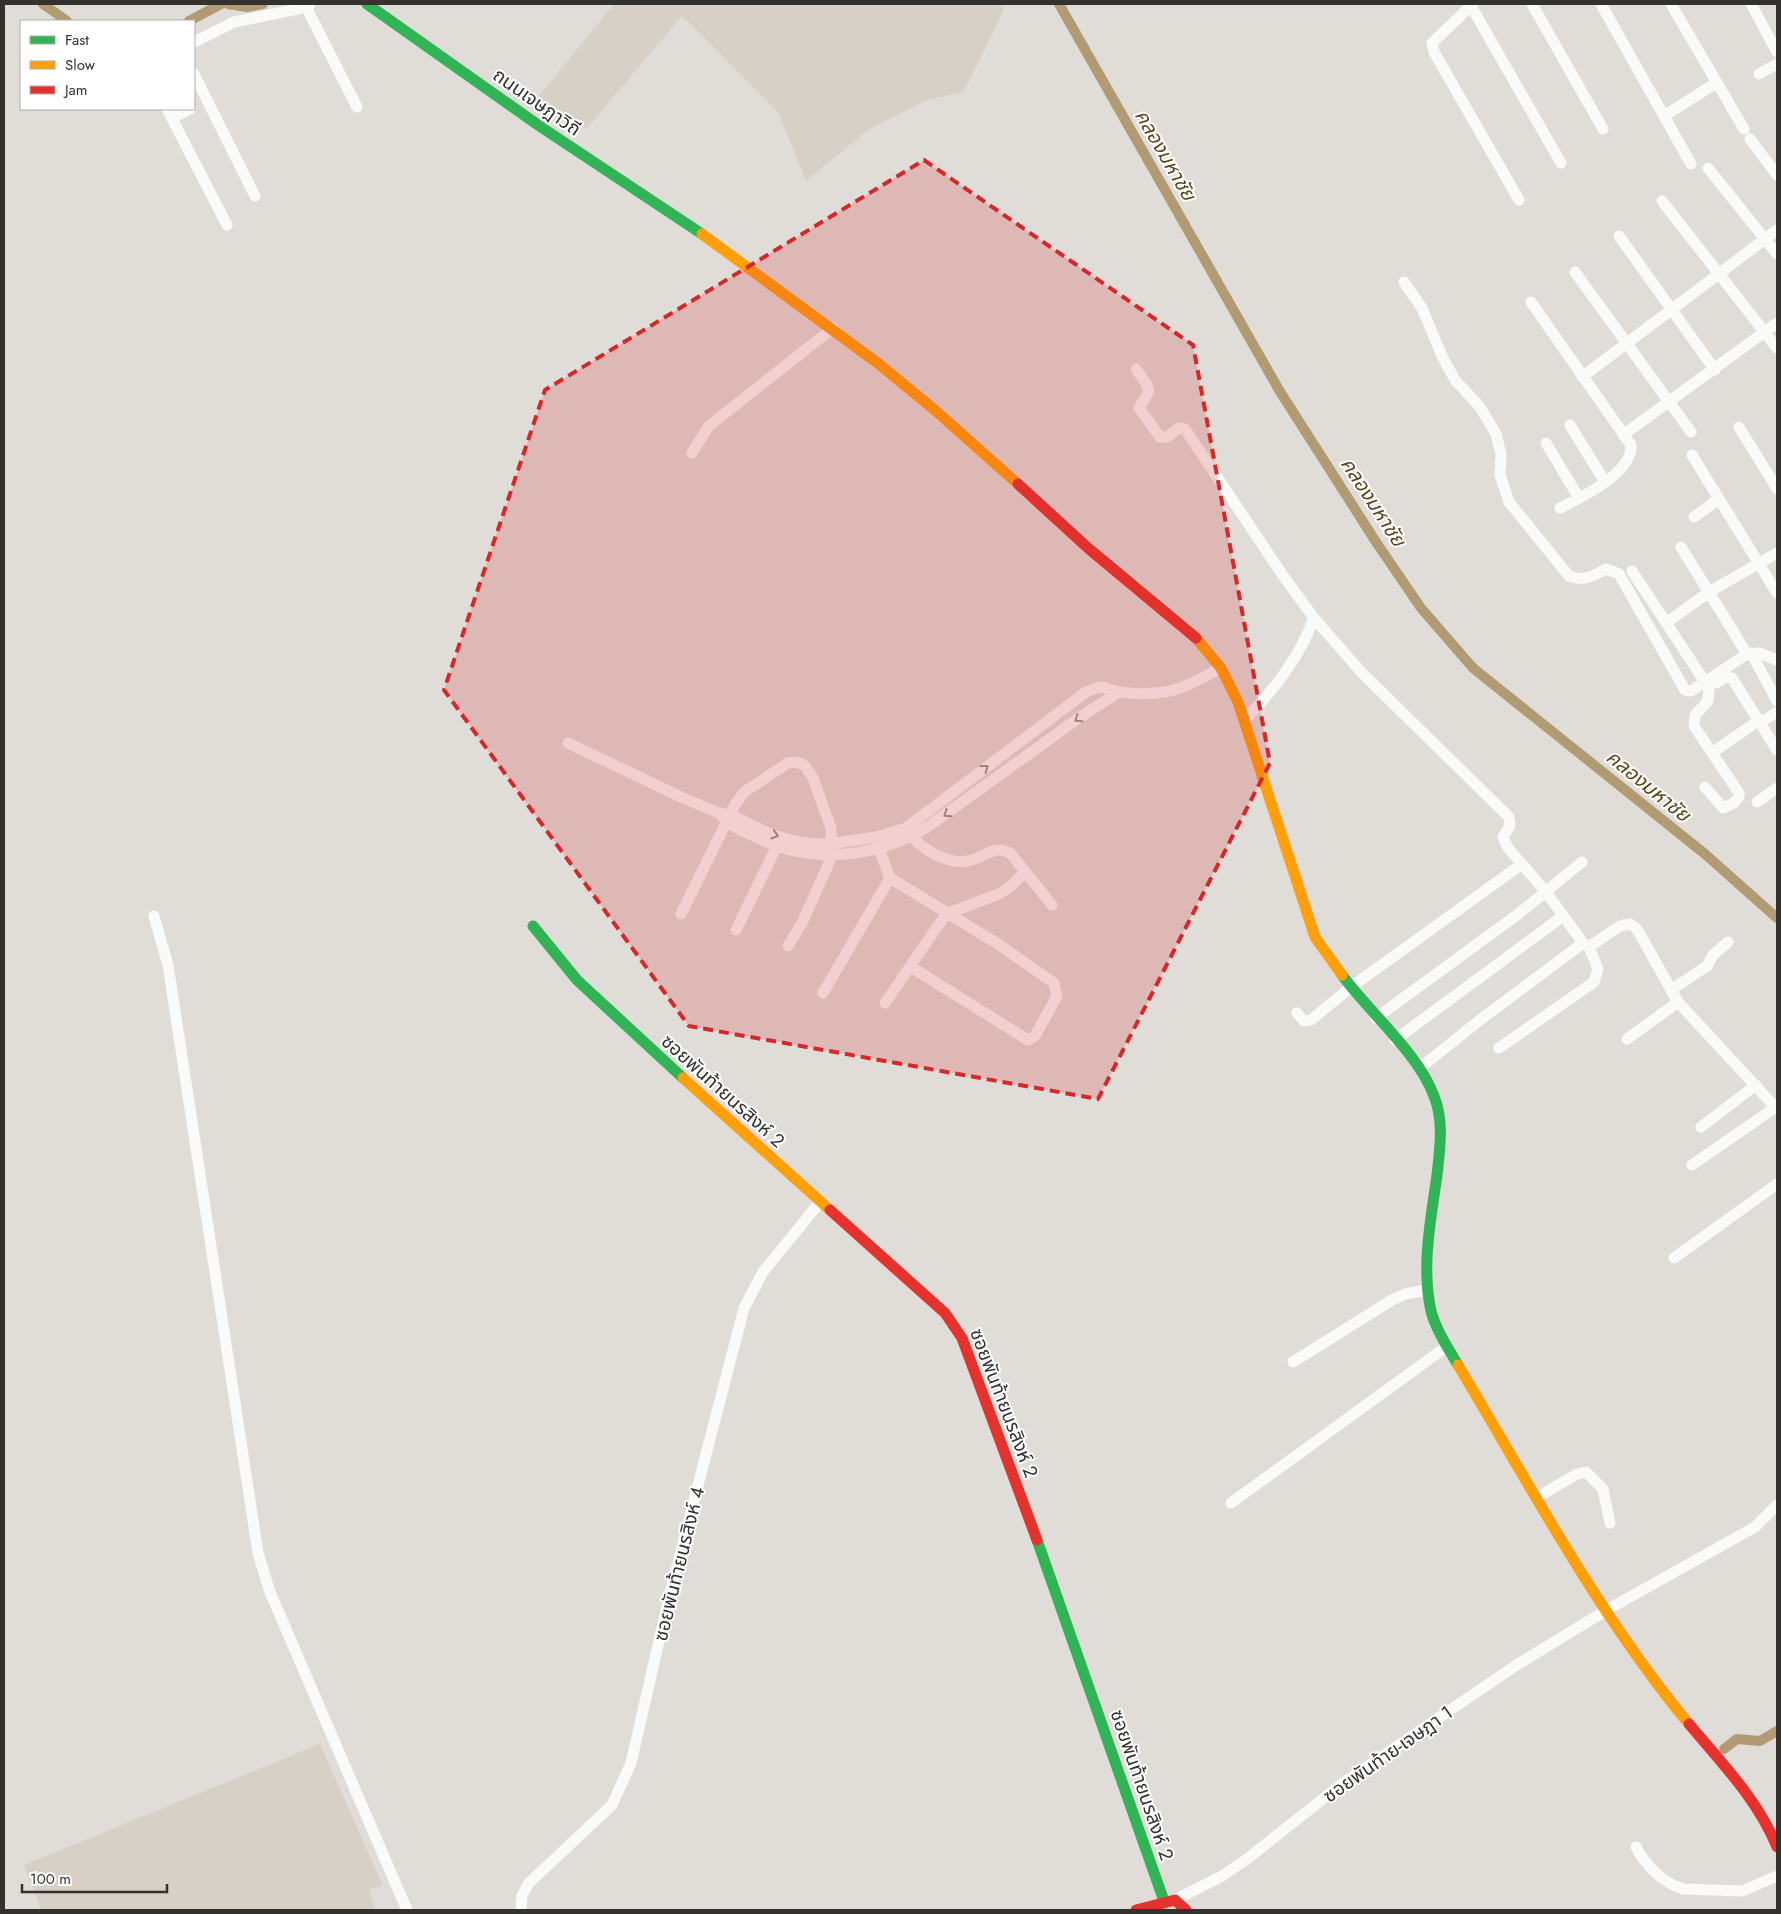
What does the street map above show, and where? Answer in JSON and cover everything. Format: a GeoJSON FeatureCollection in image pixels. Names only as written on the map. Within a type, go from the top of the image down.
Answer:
{"type":"FeatureCollection","features":[{"type":"Feature","properties":{"kind":"street","name":"ถนนเจษฎาวิถี"},"geometry":{"type":"LineString","coordinates":[[367,4],[538,125],[690,226],[833,328],[929,405],[1088,548],[1194,635],[1221,668],[1244,721],[1308,922],[1322,950],[1394,1040],[1420,1068],[1434,1095],[1439,1113],[1441,1138],[1426,1265],[1427,1290],[1431,1311],[1446,1347],[1605,1611],[1654,1682],[1748,1794],[1769,1827],[1777,1847]]}},
{"type":"Feature","properties":{"kind":"street"},"geometry":{"type":"LineString","coordinates":[[1532,4],[1603,129]]}},
{"type":"Feature","properties":{"kind":"street"},"geometry":{"type":"LineString","coordinates":[[1601,4],[1691,164]]}},
{"type":"Feature","properties":{"kind":"street"},"geometry":{"type":"LineString","coordinates":[[1670,4],[1747,134],[1777,175]]}},
{"type":"Feature","properties":{"kind":"street"},"geometry":{"type":"LineString","coordinates":[[1751,4],[1777,52]]}},
{"type":"Feature","properties":{"kind":"street"},"geometry":{"type":"LineString","coordinates":[[195,42],[234,22],[308,5],[357,107]]}},
{"type":"Feature","properties":{"kind":"street"},"geometry":{"type":"LineString","coordinates":[[1519,200],[1434,52],[1432,43],[1472,5],[1561,163]]}},
{"type":"Feature","properties":{"kind":"street"},"geometry":{"type":"LineString","coordinates":[[1759,74],[1777,64]]}},
{"type":"Feature","properties":{"kind":"street"},"geometry":{"type":"LineString","coordinates":[[195,76],[255,196]]}},
{"type":"Feature","properties":{"kind":"street"},"geometry":{"type":"LineString","coordinates":[[1664,116],[1716,83]]}},
{"type":"Feature","properties":{"kind":"street"},"geometry":{"type":"LineString","coordinates":[[195,106],[207,100]]}},
{"type":"Feature","properties":{"kind":"street"},"geometry":{"type":"LineString","coordinates":[[186,110],[170,114],[227,225]]}},
{"type":"Feature","properties":{"kind":"street"},"geometry":{"type":"LineString","coordinates":[[1708,168],[1777,254]]}},
{"type":"Feature","properties":{"kind":"street"},"geometry":{"type":"LineString","coordinates":[[1662,201],[1777,348]]}},
{"type":"Feature","properties":{"kind":"street"},"geometry":{"type":"LineString","coordinates":[[1582,377],[1777,230]]}},
{"type":"Feature","properties":{"kind":"street"},"geometry":{"type":"LineString","coordinates":[[1619,236],[1715,370]]}},
{"type":"Feature","properties":{"kind":"street"},"geometry":{"type":"LineString","coordinates":[[1575,272],[1691,432]]}},
{"type":"Feature","properties":{"kind":"street"},"geometry":{"type":"LineString","coordinates":[[1404,282],[1422,308],[1442,356],[1455,380],[1480,407],[1496,434],[1501,454],[1500,475],[1509,502],[1569,576],[1578,580],[1588,578],[1606,569],[1619,574],[1638,604],[1682,687],[1685,690],[1691,691],[1729,676],[1777,750]]}},
{"type":"Feature","properties":{"kind":"street"},"geometry":{"type":"LineString","coordinates":[[1531,302],[1631,445],[1631,455],[1627,464],[1605,482],[1560,508]]}},
{"type":"Feature","properties":{"kind":"street"},"geometry":{"type":"LineString","coordinates":[[1623,435],[1670,403],[1777,323]]}},
{"type":"Feature","properties":{"kind":"street"},"geometry":{"type":"LineString","coordinates":[[692,453],[714,422],[833,328]]}},
{"type":"Feature","properties":{"kind":"street"},"geometry":{"type":"LineString","coordinates":[[1136,369],[1147,385],[1149,392],[1140,404],[1142,414],[1160,437],[1167,437],[1179,428],[1185,429],[1314,618],[1362,672],[1509,816],[1510,826],[1503,837],[1508,848],[1546,892],[1586,945],[1598,969],[1594,982],[1499,1048]]}},
{"type":"Feature","properties":{"kind":"street"},"geometry":{"type":"LineString","coordinates":[[1570,425],[1605,482]]}},
{"type":"Feature","properties":{"kind":"street"},"geometry":{"type":"LineString","coordinates":[[1739,427],[1777,489]]}},
{"type":"Feature","properties":{"kind":"street"},"geometry":{"type":"LineString","coordinates":[[1546,443],[1579,498]]}},
{"type":"Feature","properties":{"kind":"street"},"geometry":{"type":"LineString","coordinates":[[1692,455],[1777,593]]}},
{"type":"Feature","properties":{"kind":"street"},"geometry":{"type":"LineString","coordinates":[[1694,517],[1719,499]]}},
{"type":"Feature","properties":{"kind":"street"},"geometry":{"type":"LineString","coordinates":[[1681,547],[1748,651],[1777,702]]}},
{"type":"Feature","properties":{"kind":"street"},"geometry":{"type":"LineString","coordinates":[[1666,623],[1710,592],[1777,553]]}},
{"type":"Feature","properties":{"kind":"street"},"geometry":{"type":"LineString","coordinates":[[1632,571],[1707,685],[1708,701],[1695,715],[1694,726],[1713,752],[1739,794],[1739,797],[1734,803],[1723,808],[1705,787]]}},
{"type":"Feature","properties":{"kind":"street"},"geometry":{"type":"LineString","coordinates":[[1244,721],[1274,689],[1300,651],[1314,618]]}},
{"type":"Feature","properties":{"kind":"street"},"geometry":{"type":"LineString","coordinates":[[1707,685],[1748,651]]}},
{"type":"Feature","properties":{"kind":"street"},"geometry":{"type":"LineString","coordinates":[[1748,651],[1777,660]]}},
{"type":"Feature","properties":{"kind":"street"},"geometry":{"type":"LineString","coordinates":[[729,819],[794,840],[831,843],[909,832],[1086,692],[1098,686],[1106,686],[1119,692],[1163,692],[1177,690],[1221,668]]}},
{"type":"Feature","properties":{"kind":"street"},"geometry":{"type":"LineString","coordinates":[[568,743],[719,813],[776,848],[832,856],[879,848],[909,832],[1119,692]]}},
{"type":"Feature","properties":{"kind":"street"},"geometry":{"type":"LineString","coordinates":[[1713,752],[1777,712]]}},
{"type":"Feature","properties":{"kind":"street"},"geometry":{"type":"LineString","coordinates":[[681,914],[744,792],[788,763],[797,762],[805,766],[813,778],[830,828],[832,856],[803,921],[788,946]]}},
{"type":"Feature","properties":{"kind":"street"},"geometry":{"type":"LineString","coordinates":[[1757,802],[1777,788]]}},
{"type":"Feature","properties":{"kind":"street"},"geometry":{"type":"LineString","coordinates":[[909,832],[920,845],[954,861],[967,862],[992,851],[1005,850],[1011,854],[1052,905]]}},
{"type":"Feature","properties":{"kind":"street"},"geometry":{"type":"LineString","coordinates":[[736,930],[776,848]]}},
{"type":"Feature","properties":{"kind":"street"},"geometry":{"type":"LineString","coordinates":[[879,848],[890,878],[946,914],[998,944],[1054,984],[1058,996],[1035,1036],[1028,1040],[911,967]]}},
{"type":"Feature","properties":{"kind":"street"},"geometry":{"type":"LineString","coordinates":[[1376,1018],[1546,892],[1582,862]]}},
{"type":"Feature","properties":{"kind":"street"},"geometry":{"type":"LineString","coordinates":[[1297,1013],[1304,1021],[1311,1020],[1351,988],[1522,864]]}},
{"type":"Feature","properties":{"kind":"street"},"geometry":{"type":"LineString","coordinates":[[885,1003],[946,914],[999,894],[1011,886],[1025,872]]}},
{"type":"Feature","properties":{"kind":"street"},"geometry":{"type":"LineString","coordinates":[[822,992],[890,878]]}},
{"type":"Feature","properties":{"kind":"street"},"geometry":{"type":"LineString","coordinates":[[154,916],[168,964],[258,1553],[270,1592],[407,1910]]}},
{"type":"Feature","properties":{"kind":"street"},"geometry":{"type":"LineString","coordinates":[[1394,1040],[1564,916]]}},
{"type":"Feature","properties":{"kind":"street"},"geometry":{"type":"LineString","coordinates":[[1420,1068],[1480,1020],[1586,945],[1620,926],[1630,924],[1637,929],[1678,1002],[1776,1108],[1692,1165]]}},
{"type":"Feature","properties":{"kind":"street","name":"ซอยพันท้ายนรสิงห์ 2"},"geometry":{"type":"LineString","coordinates":[[533,926],[577,980],[820,1202],[945,1313],[962,1338],[1169,1901]]}},
{"type":"Feature","properties":{"kind":"street"},"geometry":{"type":"LineString","coordinates":[[1671,990],[1707,966],[1713,954],[1728,942]]}},
{"type":"Feature","properties":{"kind":"street"},"geometry":{"type":"LineString","coordinates":[[1627,1040],[1678,1002]]}},
{"type":"Feature","properties":{"kind":"street"},"geometry":{"type":"LineString","coordinates":[[1700,1126],[1756,1085]]}},
{"type":"Feature","properties":{"kind":"street"},"geometry":{"type":"LineString","coordinates":[[1674,1258],[1777,1184]]}},
{"type":"Feature","properties":{"kind":"street","name":"ซอยพันท้ายนรสิงห์ 4"},"geometry":{"type":"LineString","coordinates":[[521,1910],[522,1896],[528,1884],[595,1823],[612,1805],[622,1788],[630,1763],[670,1593],[744,1308],[763,1272],[820,1202]]}},
{"type":"Feature","properties":{"kind":"street"},"geometry":{"type":"LineString","coordinates":[[1293,1362],[1392,1300],[1406,1294],[1427,1290]]}},
{"type":"Feature","properties":{"kind":"street"},"geometry":{"type":"LineString","coordinates":[[1231,1503],[1446,1347]]}},
{"type":"Feature","properties":{"kind":"street"},"geometry":{"type":"LineString","coordinates":[[1536,1498],[1577,1474],[1586,1472],[1603,1489],[1610,1523]]}},
{"type":"Feature","properties":{"kind":"street","name":"ซอยพันท้าย-เจษฎา 1"},"geometry":{"type":"LineString","coordinates":[[1169,1901],[1222,1876],[1247,1859],[1343,1783],[1516,1666],[1605,1611],[1754,1527],[1767,1518],[1777,1505]]}},
{"type":"Feature","properties":{"kind":"street"},"geometry":{"type":"LineString","coordinates":[[1636,1847],[1642,1859],[1653,1870],[1675,1886],[1683,1889],[1742,1891],[1764,1884],[1777,1876]]}},
{"type":"Feature","properties":{"kind":"street"},"geometry":{"type":"LineString","coordinates":[[1136,1910],[1169,1901],[1186,1910]]}},
{"type":"Feature","properties":{"kind":"highlighted area"},"geometry":{"type":"Polygon","coordinates":[[[924,160],[1193,345],[1270,763],[1098,1099],[689,1026],[444,690],[545,390],[924,160]]]}},
{"type":"Feature","properties":{"kind":"shaded area"},"geometry":{"type":"Polygon","coordinates":[[[614,4],[1000,4],[1004,10],[964,91],[925,101],[868,130],[806,181],[779,114],[682,16],[587,128],[538,97],[614,4]]]}},
{"type":"Feature","properties":{"kind":"shaded area"},"geometry":{"type":"Polygon","coordinates":[[[320,1744],[383,1886],[369,1889],[375,1910],[41,1910],[24,1865],[320,1744]]]}},
{"type":"Feature","properties":{"kind":"waterway"},"geometry":{"type":"LineString","coordinates":[[43,4],[66,20]]}},
{"type":"Feature","properties":{"kind":"waterway"},"geometry":{"type":"LineString","coordinates":[[191,20],[221,4]]}},
{"type":"Feature","properties":{"kind":"waterway"},"geometry":{"type":"LineString","coordinates":[[228,4],[247,7],[263,4]]}},
{"type":"Feature","properties":{"kind":"waterway","name":"คลองมหาชัย"},"geometry":{"type":"LineString","coordinates":[[1059,4],[1279,390],[1376,542],[1421,608],[1473,668],[1705,854],[1777,918]]}},
{"type":"Feature","properties":{"kind":"waterway"},"geometry":{"type":"LineString","coordinates":[[1724,1749],[1737,1739],[1760,1741],[1777,1731]]}},
{"type":"Feature","properties":{"kind":"traffic: fast"},"geometry":{"type":"LineString","coordinates":[[367,4],[538,125],[702,234]]}},
{"type":"Feature","properties":{"kind":"traffic: fast"},"geometry":{"type":"LineString","coordinates":[[533,926],[577,980],[683,1078]]}},
{"type":"Feature","properties":{"kind":"traffic: fast"},"geometry":{"type":"LineString","coordinates":[[1342,975],[1417,1064],[1427,1080],[1437,1105],[1440,1145],[1428,1243],[1428,1294],[1436,1325],[1458,1365]]}},
{"type":"Feature","properties":{"kind":"traffic: fast"},"geometry":{"type":"LineString","coordinates":[[1037,1540],[1164,1901]]}},
{"type":"Feature","properties":{"kind":"traffic: slow"},"geometry":{"type":"LineString","coordinates":[[702,234],[879,364],[936,411],[1018,484]]}},
{"type":"Feature","properties":{"kind":"traffic: slow"},"geometry":{"type":"LineString","coordinates":[[1196,638],[1221,668],[1238,702],[1315,937],[1342,975]]}},
{"type":"Feature","properties":{"kind":"traffic: slow"},"geometry":{"type":"LineString","coordinates":[[683,1078],[830,1210]]}},
{"type":"Feature","properties":{"kind":"traffic: slow"},"geometry":{"type":"LineString","coordinates":[[1458,1365],[1595,1594],[1656,1682],[1689,1724]]}},
{"type":"Feature","properties":{"kind":"traffic: jam"},"geometry":{"type":"LineString","coordinates":[[1018,484],[1088,548],[1196,638]]}},
{"type":"Feature","properties":{"kind":"traffic: jam"},"geometry":{"type":"LineString","coordinates":[[830,1210],[945,1313],[962,1338],[1037,1540]]}},
{"type":"Feature","properties":{"kind":"traffic: jam"},"geometry":{"type":"LineString","coordinates":[[1689,1724],[1749,1797],[1760,1813],[1777,1847]]}},
{"type":"Feature","properties":{"kind":"traffic: jam"},"geometry":{"type":"LineString","coordinates":[[1136,1910],[1175,1900],[1186,1910]]}}]}
